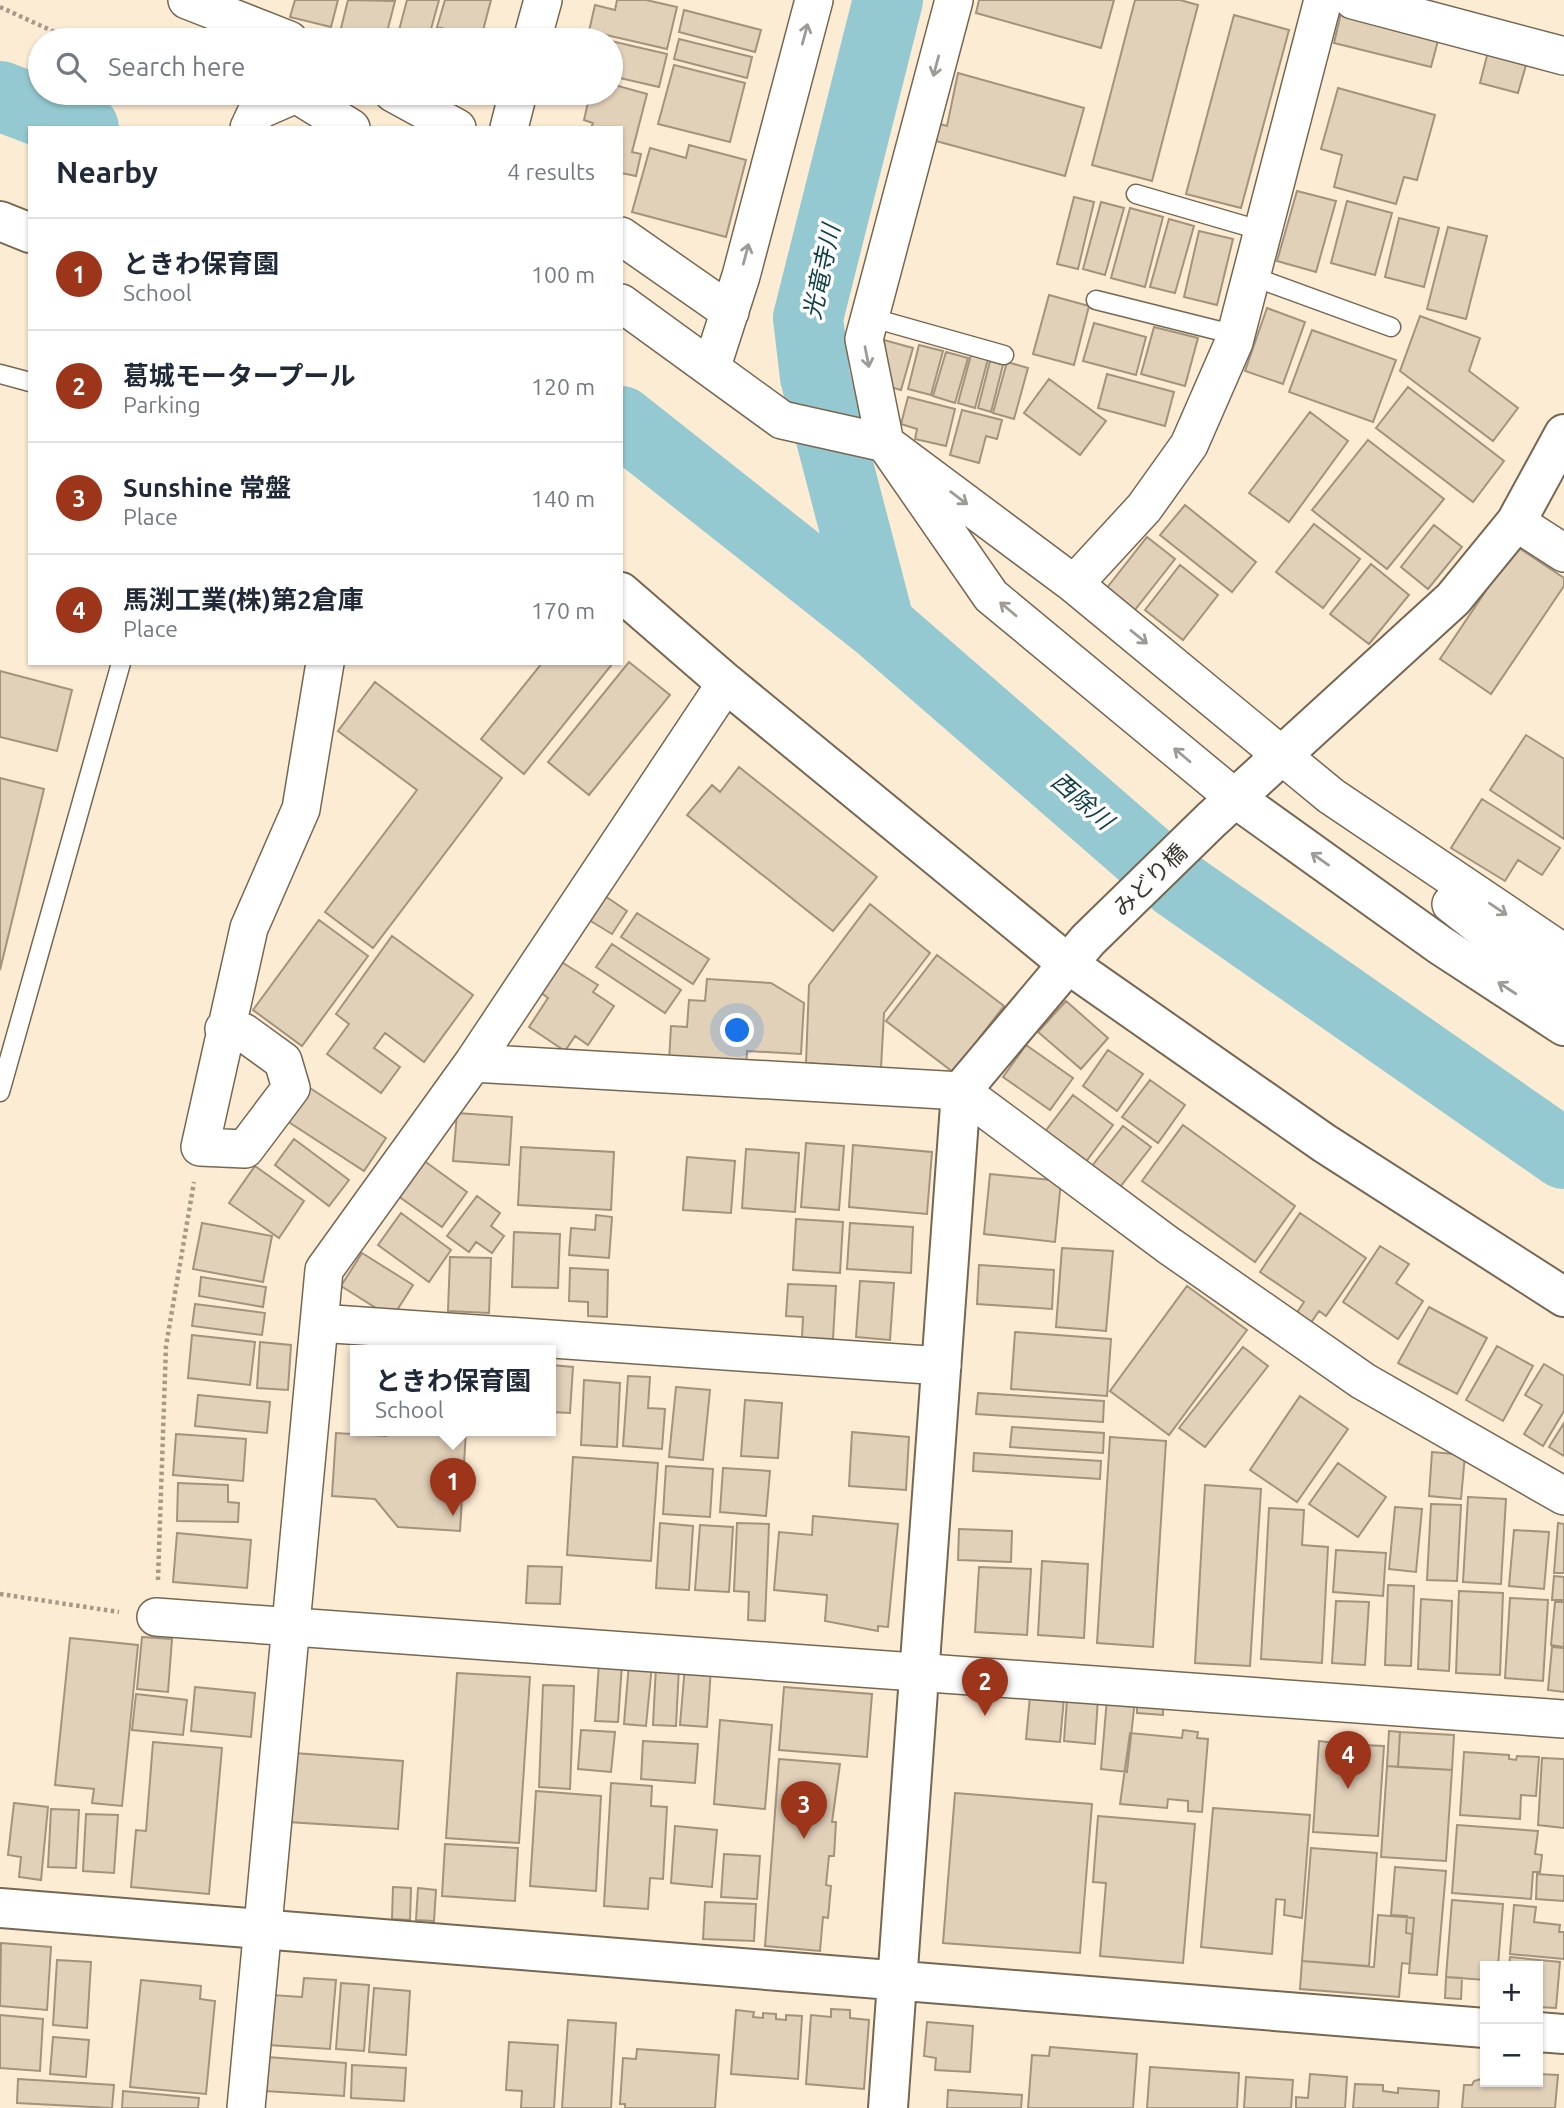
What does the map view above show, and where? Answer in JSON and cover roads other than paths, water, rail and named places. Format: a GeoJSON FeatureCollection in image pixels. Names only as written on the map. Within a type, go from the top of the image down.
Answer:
{"type":"FeatureCollection","features":[{"type":"Feature","properties":{"kind":"street"},"geometry":{"type":"LineString","coordinates":[[187,0],[275,23]]}},
{"type":"Feature","properties":{"kind":"street"},"geometry":{"type":"LineString","coordinates":[[535,28],[543,0]]}},
{"type":"Feature","properties":{"kind":"street"},"geometry":{"type":"LineString","coordinates":[[712,366],[730,312],[814,0]]}},
{"type":"Feature","properties":{"kind":"street"},"geometry":{"type":"LineString","coordinates":[[954,0],[864,339],[885,443],[991,596],[1223,809],[1564,1026]]}},
{"type":"Feature","properties":{"kind":"street"},"geometry":{"type":"LineString","coordinates":[[1074,584],[1144,508],[1189,444],[1236,335],[1323,0]]}},
{"type":"Feature","properties":{"kind":"street"},"geometry":{"type":"LineString","coordinates":[[1353,0],[1564,56]]}},
{"type":"Feature","properties":{"kind":"street"},"geometry":{"type":"LineString","coordinates":[[253,119],[277,105]]}},
{"type":"Feature","properties":{"kind":"street"},"geometry":{"type":"LineString","coordinates":[[314,105],[348,126]]}},
{"type":"Feature","properties":{"kind":"street"},"geometry":{"type":"LineString","coordinates":[[415,105],[453,126]]}},
{"type":"Feature","properties":{"kind":"street"},"geometry":{"type":"LineString","coordinates":[[510,126],[515,105]]}},
{"type":"Feature","properties":{"kind":"street"},"geometry":{"type":"LineString","coordinates":[[0,221],[28,232]]}},
{"type":"Feature","properties":{"kind":"street"},"geometry":{"type":"LineString","coordinates":[[623,237],[730,312]]}},
{"type":"Feature","properties":{"kind":"street"},"geometry":{"type":"LineString","coordinates":[[623,304],[712,366],[782,420],[885,443],[1074,584],[1331,796],[1385,853],[1564,992]]}},
{"type":"Feature","properties":{"kind":"street","name":"みどり橋"},"geometry":{"type":"LineString","coordinates":[[961,1091],[1078,952],[1223,809],[1454,599],[1516,522],[1564,434]]}},
{"type":"Feature","properties":{"kind":"street"},"geometry":{"type":"LineString","coordinates":[[1516,522],[1564,553]]}},
{"type":"Feature","properties":{"kind":"street"},"geometry":{"type":"LineString","coordinates":[[623,594],[726,683],[1324,1143],[1564,1297]]}},
{"type":"Feature","properties":{"kind":"street"},"geometry":{"type":"LineString","coordinates":[[224,1029],[243,1032],[283,1061],[291,1088],[245,1149],[200,1147],[224,1029],[249,928],[302,809],[325,665]]}},
{"type":"Feature","properties":{"kind":"street"},"geometry":{"type":"LineString","coordinates":[[246,2108],[324,1270],[473,1063],[726,683]]}},
{"type":"Feature","properties":{"kind":"street"},"geometry":{"type":"LineString","coordinates":[[1331,796],[1564,953]]}},
{"type":"Feature","properties":{"kind":"street"},"geometry":{"type":"LineString","coordinates":[[473,1063],[961,1091],[1168,1245],[1363,1381],[1564,1496]]}},
{"type":"Feature","properties":{"kind":"street"},"geometry":{"type":"LineString","coordinates":[[888,2108],[961,1091]]}},
{"type":"Feature","properties":{"kind":"street"},"geometry":{"type":"LineString","coordinates":[[319,1324],[942,1366]]}},
{"type":"Feature","properties":{"kind":"street"},"geometry":{"type":"LineString","coordinates":[[156,1618],[1564,1719]]}},
{"type":"Feature","properties":{"kind":"street"},"geometry":{"type":"LineString","coordinates":[[0,1908],[262,1931],[898,1978],[1480,2028]]}},
{"type":"Feature","properties":{"kind":"street"},"geometry":{"type":"LineString","coordinates":[[1543,2032],[1564,2034]]}},
{"type":"Feature","properties":{"kind":"lane"},"geometry":{"type":"LineString","coordinates":[[1136,194],[1263,231]]}},
{"type":"Feature","properties":{"kind":"lane"},"geometry":{"type":"LineString","coordinates":[[1251,276],[1391,327]]}},
{"type":"Feature","properties":{"kind":"lane"},"geometry":{"type":"LineString","coordinates":[[1096,300],[1236,335]]}},
{"type":"Feature","properties":{"kind":"lane"},"geometry":{"type":"LineString","coordinates":[[869,317],[1004,355]]}},
{"type":"Feature","properties":{"kind":"lane"},"geometry":{"type":"LineString","coordinates":[[0,374],[28,381]]}},
{"type":"Feature","properties":{"kind":"lane"},"geometry":{"type":"LineString","coordinates":[[0,1092],[120,665]]}},
{"type":"Feature","properties":{"kind":"waterway","name":"光竜寺川"},"geometry":{"type":"LineString","coordinates":[[880,626],[815,377],[808,318],[888,0]]}},
{"type":"Feature","properties":{"kind":"waterway","name":"西除川"},"geometry":{"type":"LineString","coordinates":[[0,96],[79,126]]}},
{"type":"Feature","properties":{"kind":"waterway","name":"西除川"},"geometry":{"type":"LineString","coordinates":[[623,423],[880,626],[1177,884],[1564,1154]]}},
{"type":"Feature","properties":{"kind":"place","name":"ときわ保育園"},"geometry":{"type":"Point","coordinates":[453,1516]}},
{"type":"Feature","properties":{"kind":"place","name":"葛城モータープール"},"geometry":{"type":"Point","coordinates":[985,1716]}},
{"type":"Feature","properties":{"kind":"place","name":"馬渕工業(株)第2倉庫"},"geometry":{"type":"Point","coordinates":[1348,1789]}},
{"type":"Feature","properties":{"kind":"place","name":"Sunshine 常盤"},"geometry":{"type":"Point","coordinates":[804,1839]}}]}
